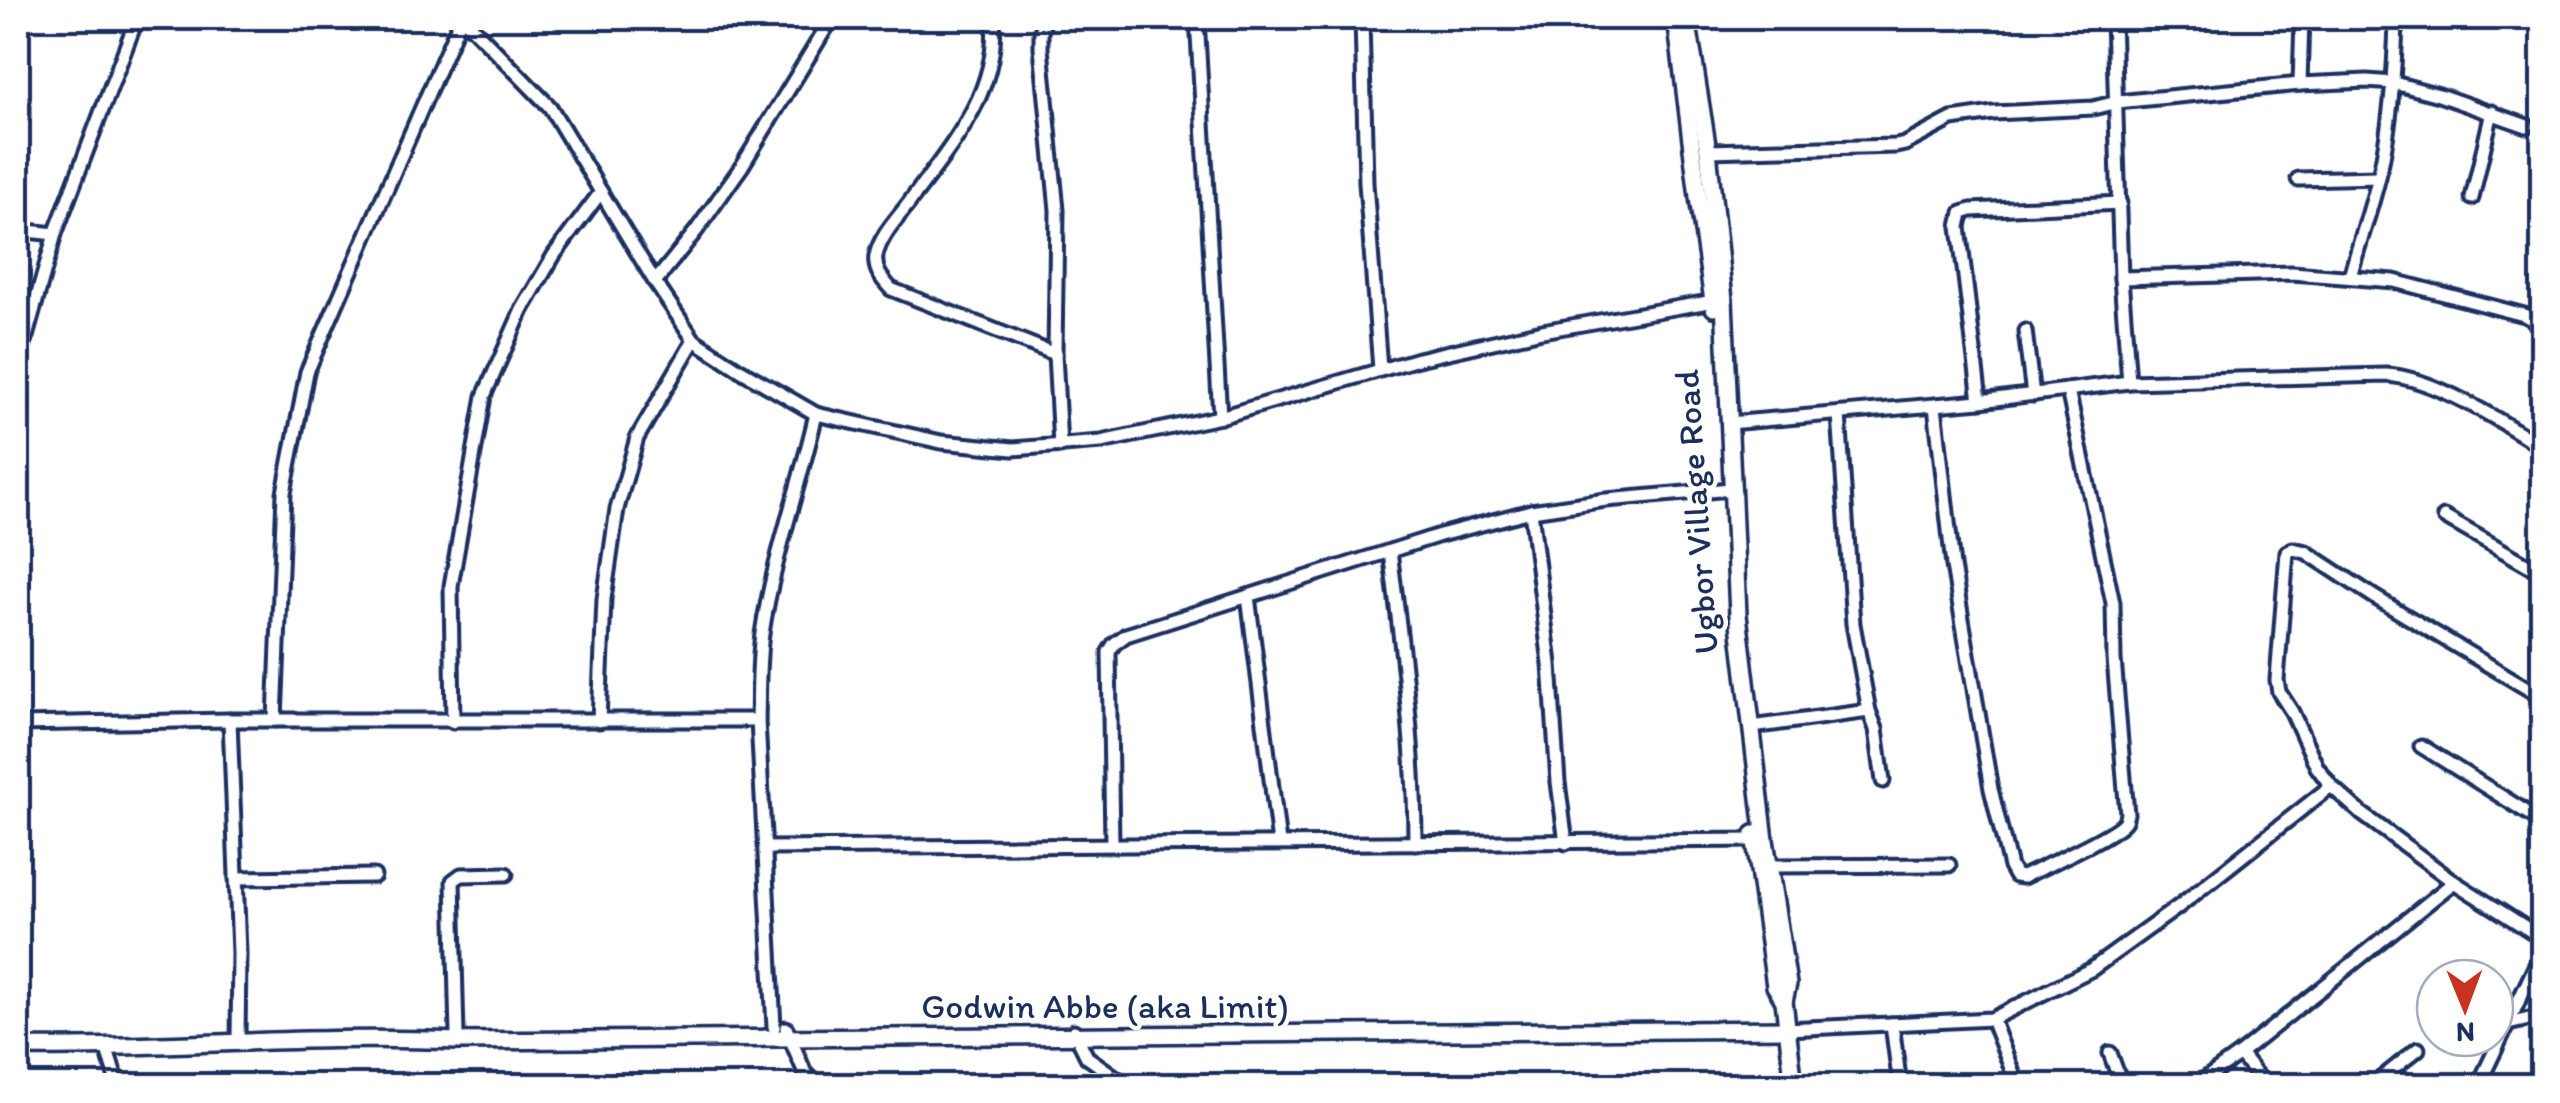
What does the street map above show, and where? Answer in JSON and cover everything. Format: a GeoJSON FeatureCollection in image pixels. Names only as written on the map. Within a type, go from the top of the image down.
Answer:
{"type":"FeatureCollection","features":[{"type":"Feature","properties":{"kind":"street"},"geometry":{"type":"LineString","coordinates":[[18,365],[54,234],[137,18]]}},
{"type":"Feature","properties":{"kind":"street"},"geometry":{"type":"LineString","coordinates":[[275,720],[284,493],[306,372],[462,18],[550,107],[694,340],[816,414],[942,442],[1013,449],[1102,442],[1220,417],[1380,369],[1542,331],[1719,300]]}},
{"type":"Feature","properties":{"kind":"street"},"geometry":{"type":"LineString","coordinates":[[609,21],[624,18]]}},
{"type":"Feature","properties":{"kind":"street"},"geometry":{"type":"LineString","coordinates":[[655,282],[742,166],[832,18]]}},
{"type":"Feature","properties":{"kind":"street"},"geometry":{"type":"LineString","coordinates":[[993,18],[989,74],[983,91],[970,118],[881,242],[876,256],[878,272],[891,289],[1055,354]]}},
{"type":"Feature","properties":{"kind":"street"},"geometry":{"type":"LineString","coordinates":[[1045,18],[1041,48],[1057,210],[1055,354],[1060,446]]}},
{"type":"Feature","properties":{"kind":"street"},"geometry":{"type":"LineString","coordinates":[[1197,18],[1220,417]]}},
{"type":"Feature","properties":{"kind":"street"},"geometry":{"type":"LineString","coordinates":[[1362,18],[1366,183],[1380,369]]}},
{"type":"Feature","properties":{"kind":"street","name":"Ugbor Village Road"},"geometry":{"type":"LineString","coordinates":[[1676,18],[1698,197],[1719,300],[1730,616],[1775,986],[1784,1001]]}},
{"type":"Feature","properties":{"kind":"street","name":"Ugbor Village Road"},"geometry":{"type":"LineString","coordinates":[[1687,18],[1708,150],[1728,423],[1726,489],[1760,840],[1770,866],[1788,984],[1784,1001],[1794,1086]]}},
{"type":"Feature","properties":{"kind":"street"},"geometry":{"type":"LineString","coordinates":[[2113,18],[2128,382]]}},
{"type":"Feature","properties":{"kind":"street"},"geometry":{"type":"LineString","coordinates":[[2300,84],[2302,18]]}},
{"type":"Feature","properties":{"kind":"street"},"geometry":{"type":"LineString","coordinates":[[2350,277],[2379,177],[2394,83],[2396,18]]}},
{"type":"Feature","properties":{"kind":"street"},"geometry":{"type":"LineString","coordinates":[[1708,150],[1896,146],[1952,119],[2093,108],[2117,102],[2300,84],[2367,81],[2394,83],[2527,126]]}},
{"type":"Feature","properties":{"kind":"street"},"geometry":{"type":"LineString","coordinates":[[2472,198],[2492,112]]}},
{"type":"Feature","properties":{"kind":"street"},"geometry":{"type":"LineString","coordinates":[[2298,179],[2379,177]]}},
{"type":"Feature","properties":{"kind":"street"},"geometry":{"type":"LineString","coordinates":[[453,722],[450,586],[484,396],[522,310],[554,255],[601,192]]}},
{"type":"Feature","properties":{"kind":"street"},"geometry":{"type":"LineString","coordinates":[[1980,402],[1958,226],[1962,213],[2120,203]]}},
{"type":"Feature","properties":{"kind":"street"},"geometry":{"type":"LineString","coordinates":[[18,230],[54,234]]}},
{"type":"Feature","properties":{"kind":"street"},"geometry":{"type":"LineString","coordinates":[[2121,278],[2292,272],[2394,281],[2524,315],[2542,325]]}},
{"type":"Feature","properties":{"kind":"street"},"geometry":{"type":"LineString","coordinates":[[2025,331],[2033,395]]}},
{"type":"Feature","properties":{"kind":"street"},"geometry":{"type":"LineString","coordinates":[[600,720],[604,600],[617,508],[638,438],[694,340]]}},
{"type":"Feature","properties":{"kind":"street"},"geometry":{"type":"LineString","coordinates":[[1728,423],[1980,402],[2128,382],[2405,376],[2493,418],[2542,447]]}},
{"type":"Feature","properties":{"kind":"street"},"geometry":{"type":"LineString","coordinates":[[1935,406],[1952,566],[1992,789],[2010,867],[2015,876],[2023,877],[2109,833],[2125,821],[2127,814],[2114,659],[2114,604],[2068,390]]}},
{"type":"Feature","properties":{"kind":"street"},"geometry":{"type":"LineString","coordinates":[[816,414],[784,531],[762,636],[758,720],[784,1031],[805,1079],[822,1086]]}},
{"type":"Feature","properties":{"kind":"street"},"geometry":{"type":"LineString","coordinates":[[1839,414],[1854,624],[1884,780]]}},
{"type":"Feature","properties":{"kind":"street"},"geometry":{"type":"LineString","coordinates":[[1112,844],[1110,652],[1126,635],[1390,551],[1531,511],[1726,489]]}},
{"type":"Feature","properties":{"kind":"street"},"geometry":{"type":"LineString","coordinates":[[1531,511],[1566,843]]}},
{"type":"Feature","properties":{"kind":"street"},"geometry":{"type":"LineString","coordinates":[[2444,517],[2542,573]]}},
{"type":"Feature","properties":{"kind":"street"},"geometry":{"type":"LineString","coordinates":[[1390,551],[1406,683],[1416,842]]}},
{"type":"Feature","properties":{"kind":"street"},"geometry":{"type":"LineString","coordinates":[[2542,697],[2306,552],[2287,552],[2277,680],[2279,692],[2317,767],[2331,786],[2361,813],[2454,882],[2542,938]]}},
{"type":"Feature","properties":{"kind":"street"},"geometry":{"type":"LineString","coordinates":[[1248,596],[1279,842]]}},
{"type":"Feature","properties":{"kind":"street"},"geometry":{"type":"LineString","coordinates":[[1752,727],[1869,712]]}},
{"type":"Feature","properties":{"kind":"street"},"geometry":{"type":"LineString","coordinates":[[230,720],[239,953],[238,1041]]}},
{"type":"Feature","properties":{"kind":"street"},"geometry":{"type":"LineString","coordinates":[[18,724],[758,720]]}},
{"type":"Feature","properties":{"kind":"street"},"geometry":{"type":"LineString","coordinates":[[2421,746],[2542,822]]}},
{"type":"Feature","properties":{"kind":"street"},"geometry":{"type":"LineString","coordinates":[[1787,1024],[1992,1019],[2092,969],[2178,907],[2331,786]]}},
{"type":"Feature","properties":{"kind":"street"},"geometry":{"type":"LineString","coordinates":[[766,848],[1760,840]]}},
{"type":"Feature","properties":{"kind":"street"},"geometry":{"type":"LineString","coordinates":[[1770,866],[1949,865]]}},
{"type":"Feature","properties":{"kind":"street"},"geometry":{"type":"LineString","coordinates":[[457,1035],[452,881],[460,875],[506,874]]}},
{"type":"Feature","properties":{"kind":"street"},"geometry":{"type":"LineString","coordinates":[[236,878],[374,876]]}},
{"type":"Feature","properties":{"kind":"street"},"geometry":{"type":"LineString","coordinates":[[2195,1086],[2454,882]]}},
{"type":"Feature","properties":{"kind":"street"},"geometry":{"type":"LineString","coordinates":[[2515,1009],[2542,952]]}},
{"type":"Feature","properties":{"kind":"street"},"geometry":{"type":"LineString","coordinates":[[2515,1022],[2542,1016]]}},
{"type":"Feature","properties":{"kind":"street"},"geometry":{"type":"LineString","coordinates":[[1992,1019],[2018,1086]]}},
{"type":"Feature","properties":{"kind":"street","name":"Godwin Abbe (aka Limit)"},"geometry":{"type":"LineString","coordinates":[[423,1040],[457,1035],[784,1031],[1075,1034],[1787,1024]]}},
{"type":"Feature","properties":{"kind":"street"},"geometry":{"type":"LineString","coordinates":[[1892,1024],[1900,1086]]}},
{"type":"Feature","properties":{"kind":"street","name":"Godwin Abbe (aka Limit)"},"geometry":{"type":"LineString","coordinates":[[18,1047],[784,1031]]}},
{"type":"Feature","properties":{"kind":"street"},"geometry":{"type":"LineString","coordinates":[[1075,1034],[1087,1057],[1128,1086]]}},
{"type":"Feature","properties":{"kind":"street"},"geometry":{"type":"LineString","coordinates":[[107,1048],[118,1086]]}},
{"type":"Feature","properties":{"kind":"street"},"geometry":{"type":"LineString","coordinates":[[2372,1086],[2415,1051]]}},
{"type":"Feature","properties":{"kind":"street"},"geometry":{"type":"LineString","coordinates":[[2110,1053],[2122,1086]]}},
{"type":"Feature","properties":{"kind":"street"},"geometry":{"type":"LineString","coordinates":[[2240,1054],[2266,1086]]}},
{"type":"Feature","properties":{"kind":"street"},"geometry":{"type":"LineString","coordinates":[[2478,1086],[2492,1058]]}}]}
